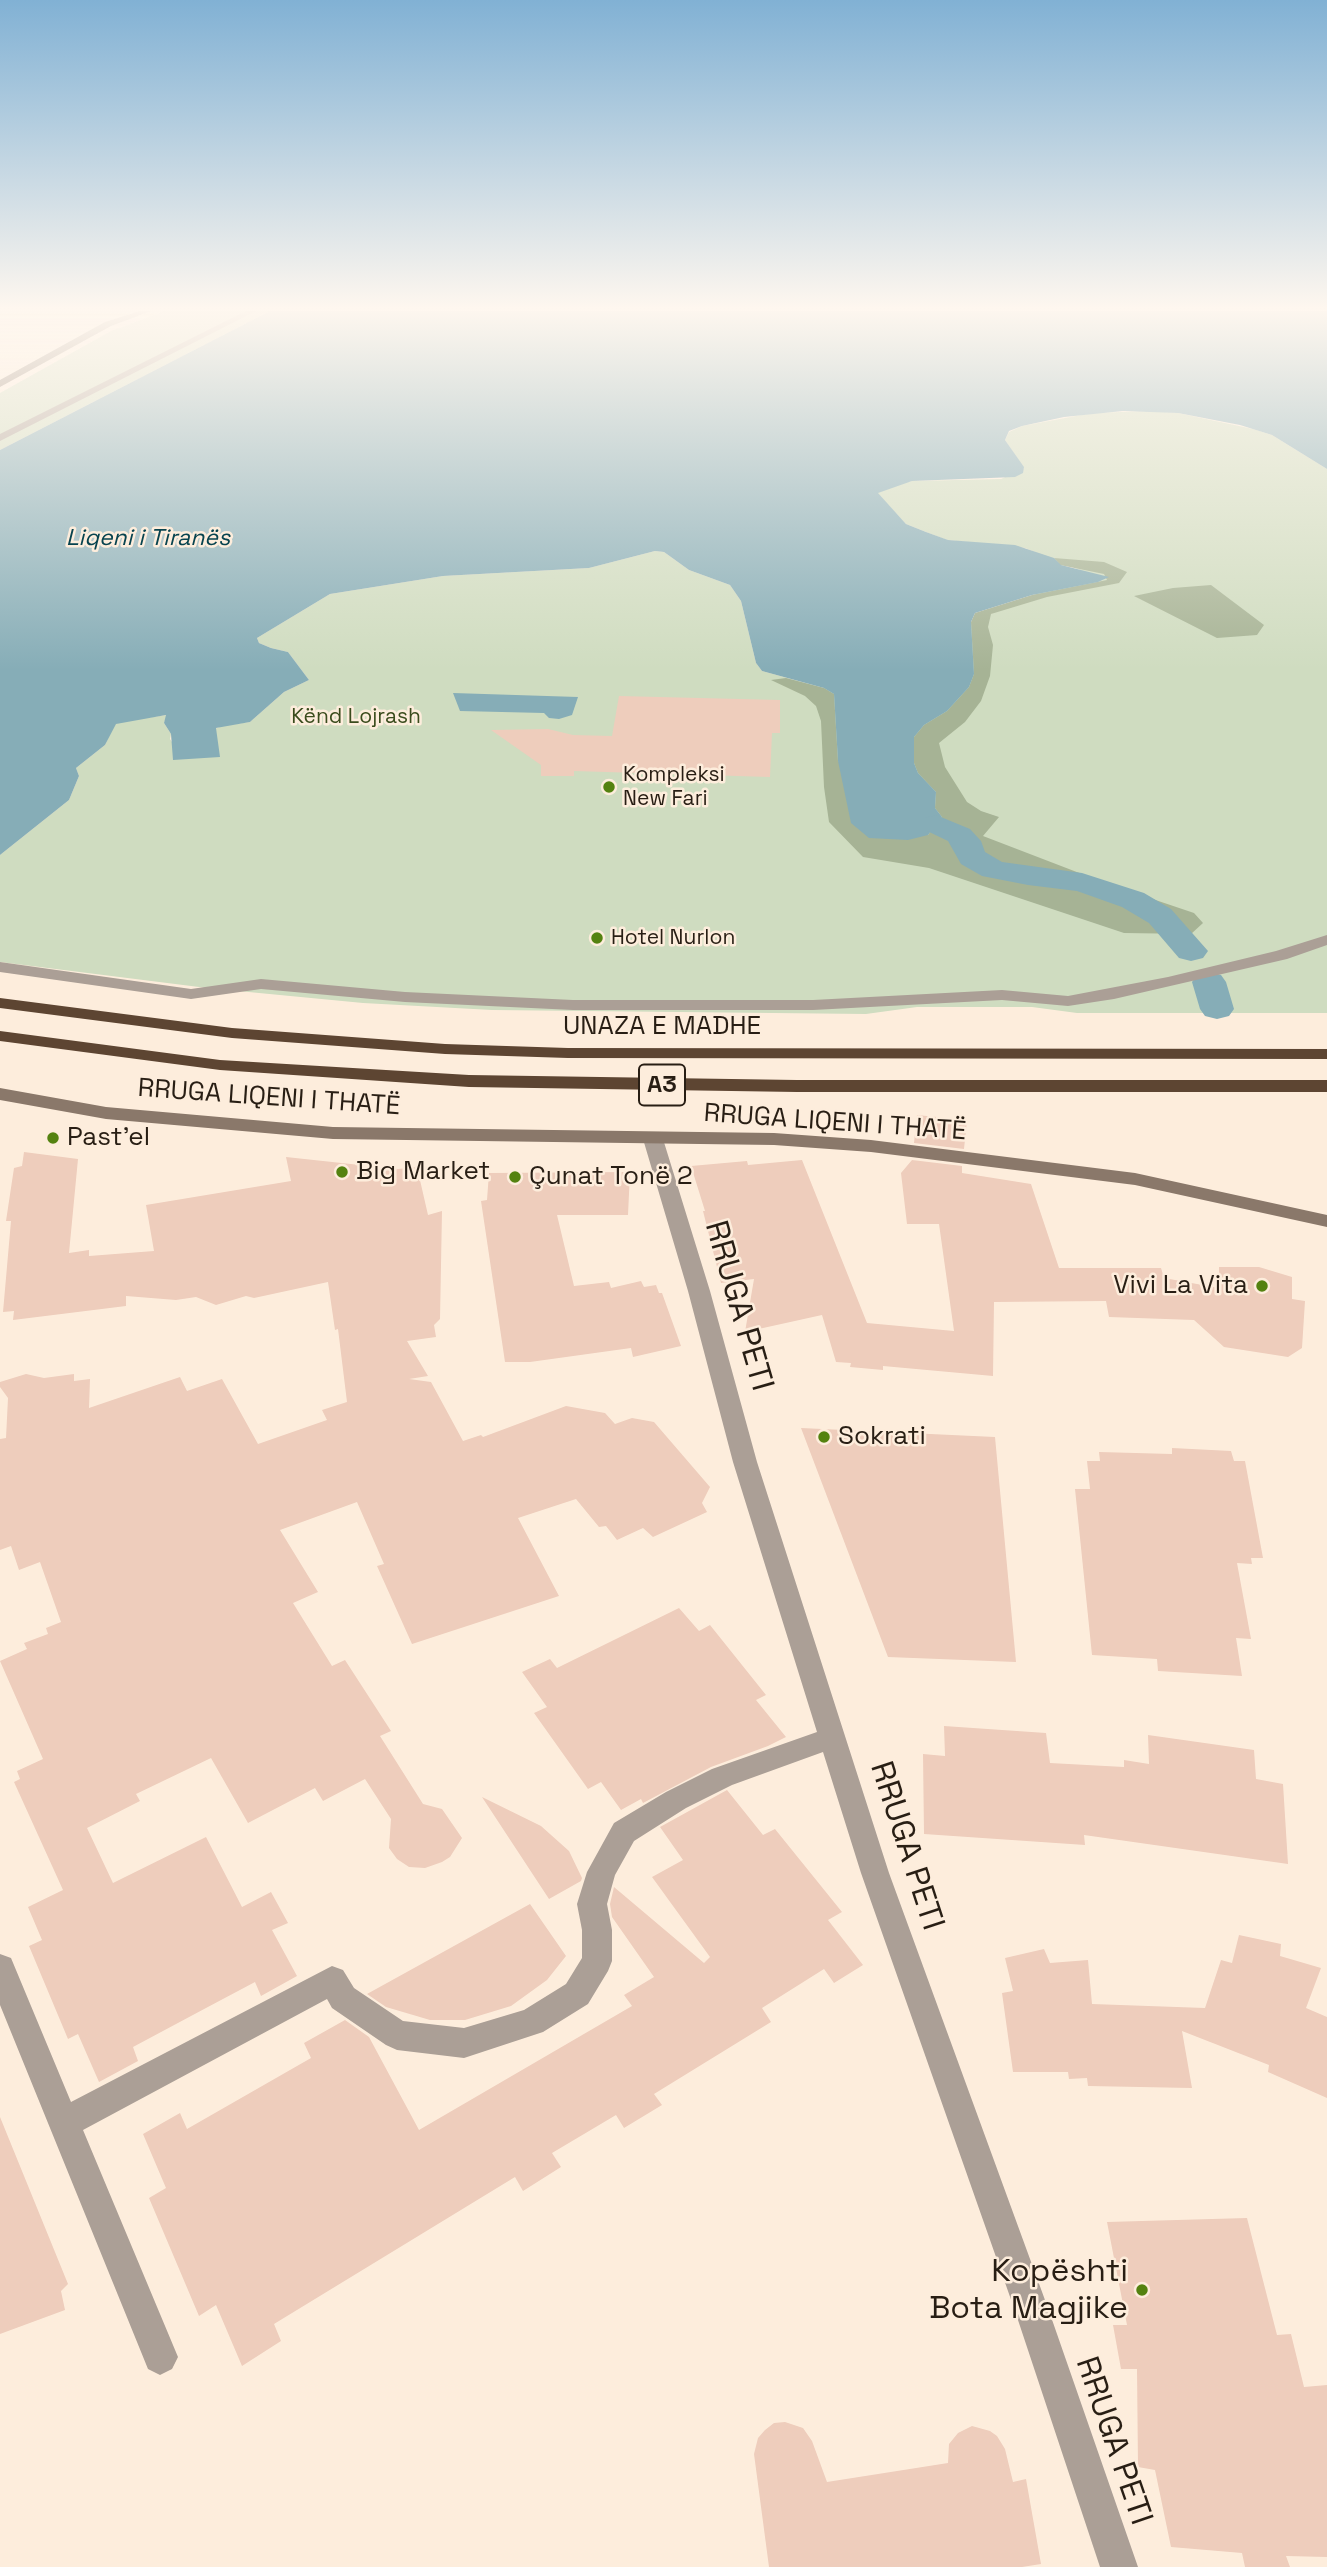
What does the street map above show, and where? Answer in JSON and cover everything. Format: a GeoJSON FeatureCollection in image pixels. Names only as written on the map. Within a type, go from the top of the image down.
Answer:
{"type":"FeatureCollection","features":[{"type":"Feature","properties":{"kind":"highway"},"geometry":{"type":"LineString","coordinates":[[0,989],[22,993],[61,1012]]}},
{"type":"Feature","properties":{"kind":"highway","name":"UNAZA E MADHE"},"geometry":{"type":"LineString","coordinates":[[0,1003],[330,1041],[554,1053],[1327,1054]]}},
{"type":"Feature","properties":{"kind":"highway","name":"A3"},"geometry":{"type":"LineString","coordinates":[[0,1036],[220,1065],[469,1082],[797,1086],[1327,1086]]}},
{"type":"Feature","properties":{"kind":"street"},"geometry":{"type":"LineString","coordinates":[[0,967],[191,994],[261,984],[405,997],[573,1006],[813,1005],[1002,995],[1068,1001],[1168,982],[1281,955],[1327,940]]}},
{"type":"Feature","properties":{"kind":"street","name":"RRUGA LIQENI I THATË"},"geometry":{"type":"LineString","coordinates":[[0,1094],[106,1112],[333,1133],[774,1139],[871,1146],[1135,1179],[1237,1199],[1327,1221]]}},
{"type":"Feature","properties":{"kind":"street","name":"RRUGA PETI"},"geometry":{"type":"LineString","coordinates":[[653,1139],[699,1291],[745,1462],[875,1873],[1119,2567]]}},
{"type":"Feature","properties":{"kind":"street"},"geometry":{"type":"LineString","coordinates":[[63,2123],[332,1980],[343,1998],[397,2035],[464,2043],[532,2022],[577,1994],[597,1962],[597,1930],[592,1904],[601,1872],[624,1832],[676,1800],[722,1777],[761,1761],[833,1738]]}},
{"type":"Feature","properties":{"kind":"street"},"geometry":{"type":"LineString","coordinates":[[0,1968],[160,2357]]}},
{"type":"Feature","properties":{"kind":"green space"},"geometry":{"type":"Polygon","coordinates":[[[0,431],[37,431],[0,450],[0,431]]]}},
{"type":"Feature","properties":{"kind":"green space","name":"Kënd Lojrash"},"geometry":{"type":"Polygon","coordinates":[[[1259,431],[1272,435],[1327,469],[1327,1013],[1077,1013],[1032,1007],[917,1007],[866,1014],[492,1010],[363,1003],[207,988],[0,962],[0,855],[69,800],[79,776],[76,768],[105,745],[115,724],[167,715],[164,723],[174,745],[222,726],[250,722],[284,692],[309,680],[288,652],[259,643],[257,638],[330,594],[443,576],[589,568],[655,551],[664,552],[689,570],[730,585],[741,601],[756,663],[762,671],[824,688],[1085,572],[1025,548],[947,540],[906,524],[877,493],[890,486],[912,481],[1001,479],[1024,468],[1005,440],[1009,432],[1259,431]]]}},
{"type":"Feature","properties":{"kind":"green space"},"geometry":{"type":"Polygon","coordinates":[[[1054,558],[1104,562],[1127,572],[1119,583],[1047,597],[991,614],[988,627],[993,645],[990,676],[981,701],[965,722],[939,743],[945,767],[967,802],[981,811],[999,817],[983,836],[1108,884],[1194,913],[1203,923],[1191,934],[1124,933],[929,868],[863,857],[829,822],[824,787],[821,721],[816,706],[805,696],[771,680],[786,678],[824,688],[834,694],[838,761],[928,835],[942,817],[935,808],[936,792],[918,773],[914,763],[914,737],[924,725],[947,711],[969,687],[974,674],[971,622],[975,613],[1032,595],[1107,580],[1104,574],[1060,565],[1054,558]]]}},
{"type":"Feature","properties":{"kind":"green space"},"geometry":{"type":"Polygon","coordinates":[[[1211,585],[1264,625],[1257,635],[1217,638],[1134,596],[1173,588],[1211,585]]]}},
{"type":"Feature","properties":{"kind":"water","name":"Liqeni i Tiranës"},"geometry":{"type":"Polygon","coordinates":[[[37,431],[1010,431],[1005,440],[1024,467],[1023,473],[1015,477],[912,481],[878,493],[906,524],[948,540],[1015,545],[1054,558],[1061,565],[1109,577],[1098,582],[1032,595],[975,613],[971,622],[974,674],[969,687],[947,711],[924,725],[914,737],[914,763],[918,773],[936,792],[935,808],[942,817],[928,835],[908,840],[869,838],[851,823],[838,761],[834,694],[824,688],[762,671],[756,663],[741,601],[730,585],[689,570],[664,552],[655,551],[589,568],[443,576],[330,594],[257,638],[259,643],[288,652],[309,680],[284,692],[250,722],[216,728],[220,757],[173,760],[171,734],[164,723],[166,715],[116,724],[105,745],[76,768],[79,776],[69,800],[0,855],[0,450],[37,431]]]}},
{"type":"Feature","properties":{"kind":"water","name":"Liqeni i Tiranës"},"geometry":{"type":"Polygon","coordinates":[[[1259,431],[1327,431],[1327,469],[1272,435],[1259,431]]]}},
{"type":"Feature","properties":{"kind":"water"},"geometry":{"type":"Polygon","coordinates":[[[453,693],[578,697],[572,715],[559,719],[549,718],[544,713],[460,711],[453,693]]]}},
{"type":"Feature","properties":{"kind":"building"},"geometry":{"type":"Polygon","coordinates":[[[619,696],[780,700],[780,733],[772,733],[770,777],[574,771],[574,776],[541,776],[541,765],[491,730],[548,729],[573,735],[612,736],[619,696]]]}},
{"type":"Feature","properties":{"kind":"building"},"geometry":{"type":"Polygon","coordinates":[[[917,1115],[967,1120],[964,1149],[914,1143],[917,1115]]]}},
{"type":"Feature","properties":{"kind":"building"},"geometry":{"type":"Polygon","coordinates":[[[24,1152],[78,1159],[69,1253],[89,1250],[89,1256],[154,1251],[146,1205],[291,1181],[286,1157],[360,1165],[361,1173],[417,1167],[428,1215],[442,1211],[440,1319],[434,1325],[436,1337],[407,1341],[428,1376],[409,1379],[431,1382],[463,1441],[481,1435],[483,1437],[566,1406],[605,1413],[615,1424],[632,1418],[654,1422],[710,1487],[702,1503],[707,1512],[653,1537],[643,1528],[617,1540],[606,1526],[599,1527],[576,1499],[518,1518],[559,1596],[412,1644],[377,1566],[384,1564],[357,1502],[280,1530],[318,1592],[293,1603],[332,1666],[345,1660],[391,1731],[380,1736],[423,1804],[442,1809],[462,1838],[450,1857],[442,1862],[425,1868],[409,1867],[397,1859],[389,1848],[391,1819],[365,1779],[323,1801],[315,1788],[248,1823],[211,1758],[136,1794],[140,1801],[87,1828],[113,1883],[206,1837],[242,1907],[271,1892],[288,1923],[272,1930],[297,1976],[261,1996],[255,1982],[133,2047],[138,2061],[99,2082],[78,2034],[68,2039],[29,1946],[42,1940],[28,1907],[63,1890],[14,1782],[20,1779],[17,1771],[43,1759],[0,1661],[27,1649],[24,1643],[48,1634],[46,1628],[61,1622],[40,1562],[19,1570],[11,1546],[0,1550],[0,1439],[6,1438],[8,1398],[0,1387],[0,1382],[26,1374],[44,1378],[74,1374],[74,1381],[90,1379],[89,1408],[180,1377],[187,1391],[222,1379],[258,1444],[327,1420],[322,1410],[347,1402],[338,1329],[335,1330],[328,1282],[254,1298],[246,1296],[216,1305],[196,1297],[176,1300],[126,1296],[126,1306],[13,1320],[14,1311],[3,1312],[11,1221],[6,1221],[14,1168],[22,1166],[24,1152]]]}},
{"type":"Feature","properties":{"kind":"building"},"geometry":{"type":"Polygon","coordinates":[[[802,1160],[867,1323],[954,1331],[939,1224],[907,1224],[901,1173],[912,1160],[962,1166],[962,1173],[1031,1184],[1059,1268],[1161,1268],[1164,1278],[1219,1288],[1219,1267],[1259,1267],[1292,1277],[1292,1299],[1305,1301],[1302,1348],[1288,1357],[1224,1347],[1194,1320],[1109,1317],[1106,1301],[994,1302],[993,1376],[883,1366],[883,1370],[850,1367],[851,1363],[836,1362],[822,1315],[745,1332],[754,1279],[721,1283],[705,1211],[691,1166],[802,1160]]]}},
{"type":"Feature","properties":{"kind":"building"},"geometry":{"type":"Polygon","coordinates":[[[630,1172],[628,1215],[557,1215],[574,1286],[609,1282],[611,1288],[641,1281],[644,1287],[656,1285],[659,1293],[662,1293],[681,1346],[633,1357],[631,1348],[530,1362],[505,1362],[481,1201],[487,1200],[489,1173],[630,1172]]]}},
{"type":"Feature","properties":{"kind":"building"},"geometry":{"type":"Polygon","coordinates":[[[801,1428],[995,1437],[1016,1662],[888,1657],[801,1428]]]}},
{"type":"Feature","properties":{"kind":"building"},"geometry":{"type":"Polygon","coordinates":[[[1172,1448],[1231,1451],[1234,1461],[1245,1461],[1263,1558],[1251,1558],[1252,1564],[1237,1563],[1251,1639],[1236,1638],[1242,1676],[1158,1671],[1157,1659],[1092,1655],[1075,1489],[1090,1489],[1087,1461],[1100,1461],[1099,1452],[1172,1454],[1172,1448]]]}},
{"type":"Feature","properties":{"kind":"building"},"geometry":{"type":"Polygon","coordinates":[[[679,1608],[699,1631],[710,1625],[766,1695],[756,1700],[786,1737],[711,1767],[643,1803],[641,1799],[621,1810],[601,1782],[588,1789],[534,1713],[547,1707],[522,1672],[550,1659],[557,1668],[679,1608]]]}},
{"type":"Feature","properties":{"kind":"building"},"geometry":{"type":"Polygon","coordinates":[[[944,1726],[1046,1733],[1050,1763],[1124,1767],[1124,1760],[1149,1764],[1148,1735],[1254,1750],[1256,1779],[1283,1784],[1288,1864],[1084,1835],[1085,1845],[924,1834],[923,1754],[945,1756],[944,1726]]]}},
{"type":"Feature","properties":{"kind":"building"},"geometry":{"type":"Polygon","coordinates":[[[727,1790],[763,1835],[775,1829],[842,1912],[828,1920],[863,1965],[834,1983],[824,1969],[762,2008],[771,2022],[654,2094],[662,2105],[624,2128],[616,2115],[552,2153],[561,2167],[523,2191],[515,2177],[274,2324],[281,2341],[242,2366],[216,2305],[199,2316],[149,2198],[166,2188],[143,2134],[180,2113],[187,2129],[311,2058],[304,2043],[345,2020],[369,2037],[419,2130],[632,2006],[624,1995],[654,1977],[612,1917],[610,1904],[614,1887],[704,1963],[710,1957],[652,1877],[683,1860],[660,1827],[727,1790]]]}},
{"type":"Feature","properties":{"kind":"building"},"geometry":{"type":"Polygon","coordinates":[[[482,1797],[541,1826],[569,1851],[581,1881],[549,1899],[482,1797]]]}},
{"type":"Feature","properties":{"kind":"building"},"geometry":{"type":"Polygon","coordinates":[[[530,1904],[566,1956],[547,1980],[511,2006],[465,2020],[430,2020],[386,2007],[367,1994],[530,1904]]]}},
{"type":"Feature","properties":{"kind":"building"},"geometry":{"type":"Polygon","coordinates":[[[1239,1935],[1281,1944],[1280,1956],[1321,1968],[1306,2008],[1327,2017],[1327,2098],[1268,2072],[1269,2065],[1182,2031],[1192,2088],[1088,2086],[1087,2078],[1069,2079],[1068,2072],[1013,2072],[1002,1993],[1013,1991],[1005,1958],[1044,1949],[1050,1963],[1088,1960],[1092,2004],[1205,2008],[1221,1960],[1232,1963],[1239,1935]]]}},
{"type":"Feature","properties":{"kind":"building"},"geometry":{"type":"Polygon","coordinates":[[[0,2117],[68,2284],[61,2291],[65,2310],[0,2334],[0,2117]]]}},
{"type":"Feature","properties":{"kind":"building"},"geometry":{"type":"Polygon","coordinates":[[[1247,2218],[1277,2335],[1291,2334],[1304,2387],[1327,2385],[1327,2557],[1286,2556],[1290,2567],[1245,2567],[1242,2553],[1171,2547],[1155,2470],[1138,2467],[1137,2369],[1121,2369],[1113,2325],[1127,2325],[1107,2222],[1247,2218]]]}},
{"type":"Feature","properties":{"kind":"building"},"geometry":{"type":"Polygon","coordinates":[[[785,2422],[803,2428],[812,2441],[827,2482],[948,2463],[949,2444],[958,2433],[972,2426],[990,2431],[997,2436],[1005,2449],[1013,2482],[1026,2479],[1041,2564],[1022,2567],[769,2567],[754,2454],[758,2438],[765,2430],[774,2423],[785,2422]]]}},
{"type":"Feature","properties":{"kind":"waterway"},"geometry":{"type":"LineString","coordinates":[[936,824],[959,835],[966,841],[972,857],[993,869],[1082,882],[1133,900],[1160,916],[1191,951]]}},
{"type":"Feature","properties":{"kind":"waterway"},"geometry":{"type":"LineString","coordinates":[[1209,982],[1217,1009]]}},
{"type":"Feature","properties":{"kind":"place","name":"Kompleksi New Fari"},"geometry":{"type":"Point","coordinates":[609,787]}},
{"type":"Feature","properties":{"kind":"place","name":"Hotel Nurlon"},"geometry":{"type":"Point","coordinates":[597,938]}},
{"type":"Feature","properties":{"kind":"place","name":"Past'el"},"geometry":{"type":"Point","coordinates":[53,1138]}},
{"type":"Feature","properties":{"kind":"place","name":"Big Market"},"geometry":{"type":"Point","coordinates":[342,1172]}},
{"type":"Feature","properties":{"kind":"place","name":"Çunat Tonë 2"},"geometry":{"type":"Point","coordinates":[515,1177]}},
{"type":"Feature","properties":{"kind":"place","name":"Vivi La Vita"},"geometry":{"type":"Point","coordinates":[1262,1286]}},
{"type":"Feature","properties":{"kind":"place","name":"Sokrati"},"geometry":{"type":"Point","coordinates":[824,1437]}},
{"type":"Feature","properties":{"kind":"place","name":"Kopështi Bota Magjike"},"geometry":{"type":"Point","coordinates":[1142,2290]}}]}
